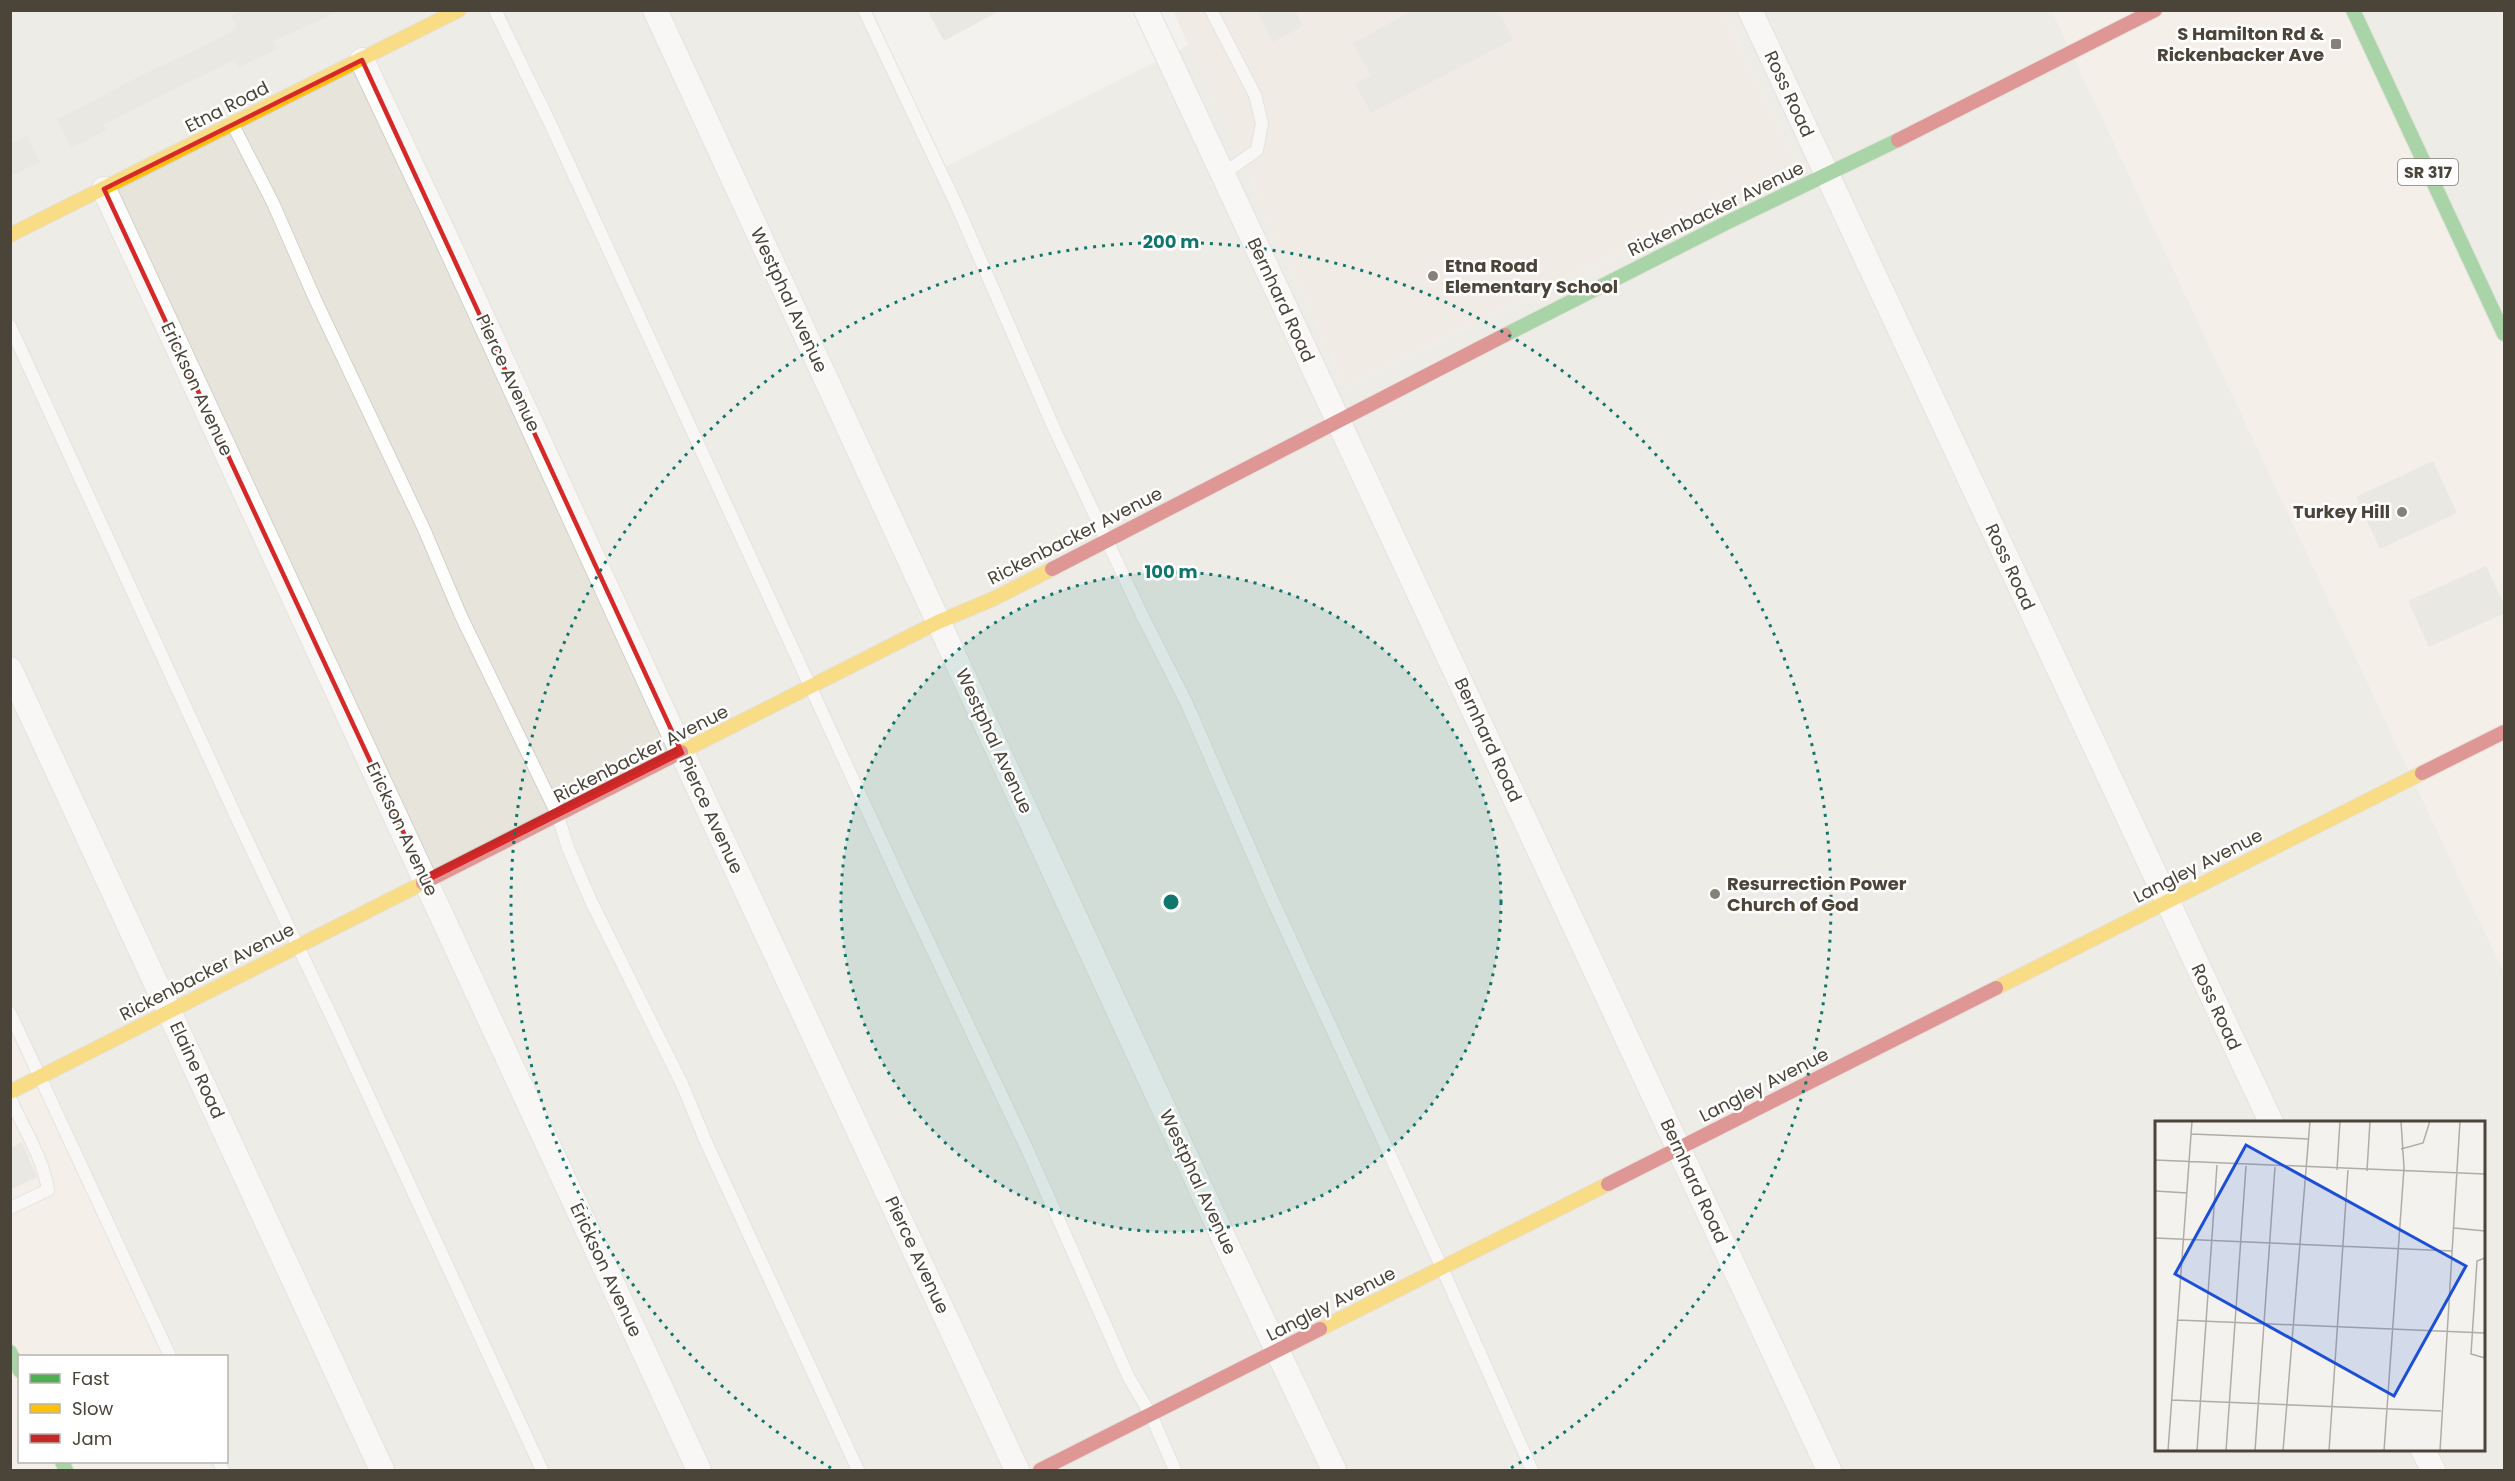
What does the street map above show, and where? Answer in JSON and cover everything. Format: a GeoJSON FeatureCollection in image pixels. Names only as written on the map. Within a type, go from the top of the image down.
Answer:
{"type":"FeatureCollection","features":[{"type":"Feature","properties":{"kind":"street","name":"Etna Road"},"geometry":{"type":"LineString","coordinates":[[10,235],[459,10]]}},
{"type":"Feature","properties":{"kind":"street","name":"Westphal Avenue"},"geometry":{"type":"LineString","coordinates":[[655,10],[1221,1232],[1334,1470]]}},
{"type":"Feature","properties":{"kind":"street","name":"Bernhard Road"},"geometry":{"type":"LineString","coordinates":[[1146,10],[1829,1470]]}},
{"type":"Feature","properties":{"kind":"street","name":"Ross Road"},"geometry":{"type":"LineString","coordinates":[[1750,10],[2271,1121]]}},
{"type":"Feature","properties":{"kind":"street","name":"Rickenbacker Avenue"},"geometry":{"type":"LineString","coordinates":[[10,1092],[938,622],[993,599],[1627,273],[2155,10]]}},
{"type":"Feature","properties":{"kind":"street","name":"SR 317"},"geometry":{"type":"LineString","coordinates":[[2353,10],[2505,333]]}},
{"type":"Feature","properties":{"kind":"street","name":"Pierce Avenue"},"geometry":{"type":"LineString","coordinates":[[362,60],[1017,1470]]}},
{"type":"Feature","properties":{"kind":"street","name":"Erickson Avenue"},"geometry":{"type":"LineString","coordinates":[[104,189],[699,1470]]}},
{"type":"Feature","properties":{"kind":"street","name":"Elaine Road"},"geometry":{"type":"LineString","coordinates":[[10,669],[382,1470]]}},
{"type":"Feature","properties":{"kind":"street","name":"Langley Avenue"},"geometry":{"type":"LineString","coordinates":[[1040,1470],[2505,732]]}},
{"type":"Feature","properties":{"kind":"street"},"geometry":{"type":"LineString","coordinates":[[2424,1451],[2433,1470]]}},
{"type":"Feature","properties":{"kind":"lane"},"geometry":{"type":"LineString","coordinates":[[495,10],[550,123],[1028,1151],[1130,1378],[1151,1415],[1175,1470]]}},
{"type":"Feature","properties":{"kind":"lane"},"geometry":{"type":"LineString","coordinates":[[864,10],[957,206],[1053,426],[1142,615],[1187,704],[1295,950],[1442,1268],[1532,1470]]}},
{"type":"Feature","properties":{"kind":"lane"},"geometry":{"type":"LineString","coordinates":[[1211,10],[1250,86],[1262,123],[1257,150],[1223,174]]}},
{"type":"Feature","properties":{"kind":"lane"},"geometry":{"type":"LineString","coordinates":[[232,124],[273,203],[315,299],[424,529],[461,616],[558,816],[568,848],[591,901],[682,1084],[706,1142],[858,1470]]}},
{"type":"Feature","properties":{"kind":"lane"},"geometry":{"type":"LineString","coordinates":[[10,326],[250,847],[542,1470]]}},
{"type":"Feature","properties":{"kind":"lane"},"geometry":{"type":"LineString","coordinates":[[10,1013],[170,1355]]}},
{"type":"Feature","properties":{"kind":"lane"},"geometry":{"type":"LineString","coordinates":[[10,1098],[22,1127],[45,1169],[48,1190],[10,1208]]}},
{"type":"Feature","properties":{"kind":"highlighted area"},"geometry":{"type":"Polygon","coordinates":[[[362,60],[682,753],[426,881],[104,189],[362,60]]]}},
{"type":"Feature","properties":{"kind":"shaded area"},"geometry":{"type":"Polygon","coordinates":[[[10,11],[868,11],[939,170],[1189,45],[1345,388],[1797,165],[1724,11],[2052,11],[2504,973],[2504,1470],[222,1470],[218,1463],[228,1463],[228,1355],[170,1355],[11,1013],[10,11]]]}},
{"type":"Feature","properties":{"kind":"shaded area","name":"Etna Road Elementary School"},"geometry":{"type":"Polygon","coordinates":[[[1173,11],[1724,11],[1797,165],[1345,388],[1173,11]]]}},
{"type":"Feature","properties":{"kind":"shaded area"},"geometry":{"type":"Polygon","coordinates":[[[2052,11],[2353,11],[2504,333],[2504,973],[2052,11]]]}},
{"type":"Feature","properties":{"kind":"shaded area"},"geometry":{"type":"Polygon","coordinates":[[[2353,11],[2504,11],[2504,333],[2353,11]]]}},
{"type":"Feature","properties":{"kind":"shaded area"},"geometry":{"type":"Polygon","coordinates":[[[10,1013],[170,1355],[18,1355],[18,1463],[218,1463],[222,1470],[11,1470],[10,1013]]]}},
{"type":"Feature","properties":{"kind":"building"},"geometry":{"type":"Polygon","coordinates":[[[242,10],[342,10],[273,41],[277,49],[239,67],[235,60],[151,100],[104,125],[106,130],[71,148],[57,120],[140,76],[223,37],[237,27],[231,16],[242,10]]]}},
{"type":"Feature","properties":{"kind":"building"},"geometry":{"type":"Polygon","coordinates":[[[927,10],[1001,10],[944,41],[927,10]]]}},
{"type":"Feature","properties":{"kind":"building"},"geometry":{"type":"Polygon","coordinates":[[[1257,10],[1295,10],[1303,26],[1273,42],[1257,10]]]}},
{"type":"Feature","properties":{"kind":"building"},"geometry":{"type":"Polygon","coordinates":[[[1414,10],[1498,10],[1513,40],[1371,113],[1355,84],[1371,76],[1353,43],[1414,10]]]}},
{"type":"Feature","properties":{"kind":"building"},"geometry":{"type":"Polygon","coordinates":[[[27,136],[40,162],[10,176],[10,144],[27,136]]]}},
{"type":"Feature","properties":{"kind":"building"},"geometry":{"type":"Polygon","coordinates":[[[2433,461],[2457,513],[2380,549],[2356,497],[2433,461]]]}},
{"type":"Feature","properties":{"kind":"building"},"geometry":{"type":"Polygon","coordinates":[[[2486,566],[2505,606],[2505,613],[2429,647],[2408,601],[2486,566]]]}},
{"type":"Feature","properties":{"kind":"building"},"geometry":{"type":"Polygon","coordinates":[[[22,1142],[37,1177],[10,1190],[10,1148],[22,1142]]]}},
{"type":"Feature","properties":{"kind":"traffic: fast"},"geometry":{"type":"LineString","coordinates":[[2353,10],[2504,334]]}},
{"type":"Feature","properties":{"kind":"traffic: fast"},"geometry":{"type":"LineString","coordinates":[[1505,335],[1728,222],[1898,140]]}},
{"type":"Feature","properties":{"kind":"traffic: fast"},"geometry":{"type":"LineString","coordinates":[[10,1352],[18,1367]]}},
{"type":"Feature","properties":{"kind":"traffic: fast"},"geometry":{"type":"LineString","coordinates":[[62,1463],[66,1470]]}},
{"type":"Feature","properties":{"kind":"traffic: slow"},"geometry":{"type":"LineString","coordinates":[[10,235],[459,10]]}},
{"type":"Feature","properties":{"kind":"traffic: slow"},"geometry":{"type":"LineString","coordinates":[[681,752],[938,622],[993,599],[1052,569]]}},
{"type":"Feature","properties":{"kind":"traffic: slow"},"geometry":{"type":"LineString","coordinates":[[1996,988],[2422,773]]}},
{"type":"Feature","properties":{"kind":"traffic: slow"},"geometry":{"type":"LineString","coordinates":[[10,1092],[423,883]]}},
{"type":"Feature","properties":{"kind":"traffic: slow"},"geometry":{"type":"LineString","coordinates":[[1320,1329],[1608,1184]]}},
{"type":"Feature","properties":{"kind":"traffic: jam"},"geometry":{"type":"LineString","coordinates":[[1898,140],[2155,10]]}},
{"type":"Feature","properties":{"kind":"traffic: jam"},"geometry":{"type":"LineString","coordinates":[[1052,569],[1505,335]]}},
{"type":"Feature","properties":{"kind":"traffic: jam"},"geometry":{"type":"LineString","coordinates":[[2422,773],[2504,732]]}},
{"type":"Feature","properties":{"kind":"traffic: jam"},"geometry":{"type":"LineString","coordinates":[[423,883],[681,752]]}},
{"type":"Feature","properties":{"kind":"traffic: jam"},"geometry":{"type":"LineString","coordinates":[[1608,1184],[1996,988]]}},
{"type":"Feature","properties":{"kind":"traffic: jam"},"geometry":{"type":"LineString","coordinates":[[1040,1470],[1320,1329]]}},
{"type":"Feature","properties":{"kind":"place","name":"S Hamilton Rd & Rickenbacker Ave"},"geometry":{"type":"Point","coordinates":[2336,44]}},
{"type":"Feature","properties":{"kind":"place","name":"Etna Road Elementary School"},"geometry":{"type":"Point","coordinates":[1433,276]}},
{"type":"Feature","properties":{"kind":"place","name":"Turkey Hill"},"geometry":{"type":"Point","coordinates":[2402,512]}},
{"type":"Feature","properties":{"kind":"place","name":"Resurrection Power Church of God"},"geometry":{"type":"Point","coordinates":[1715,894]}}]}
